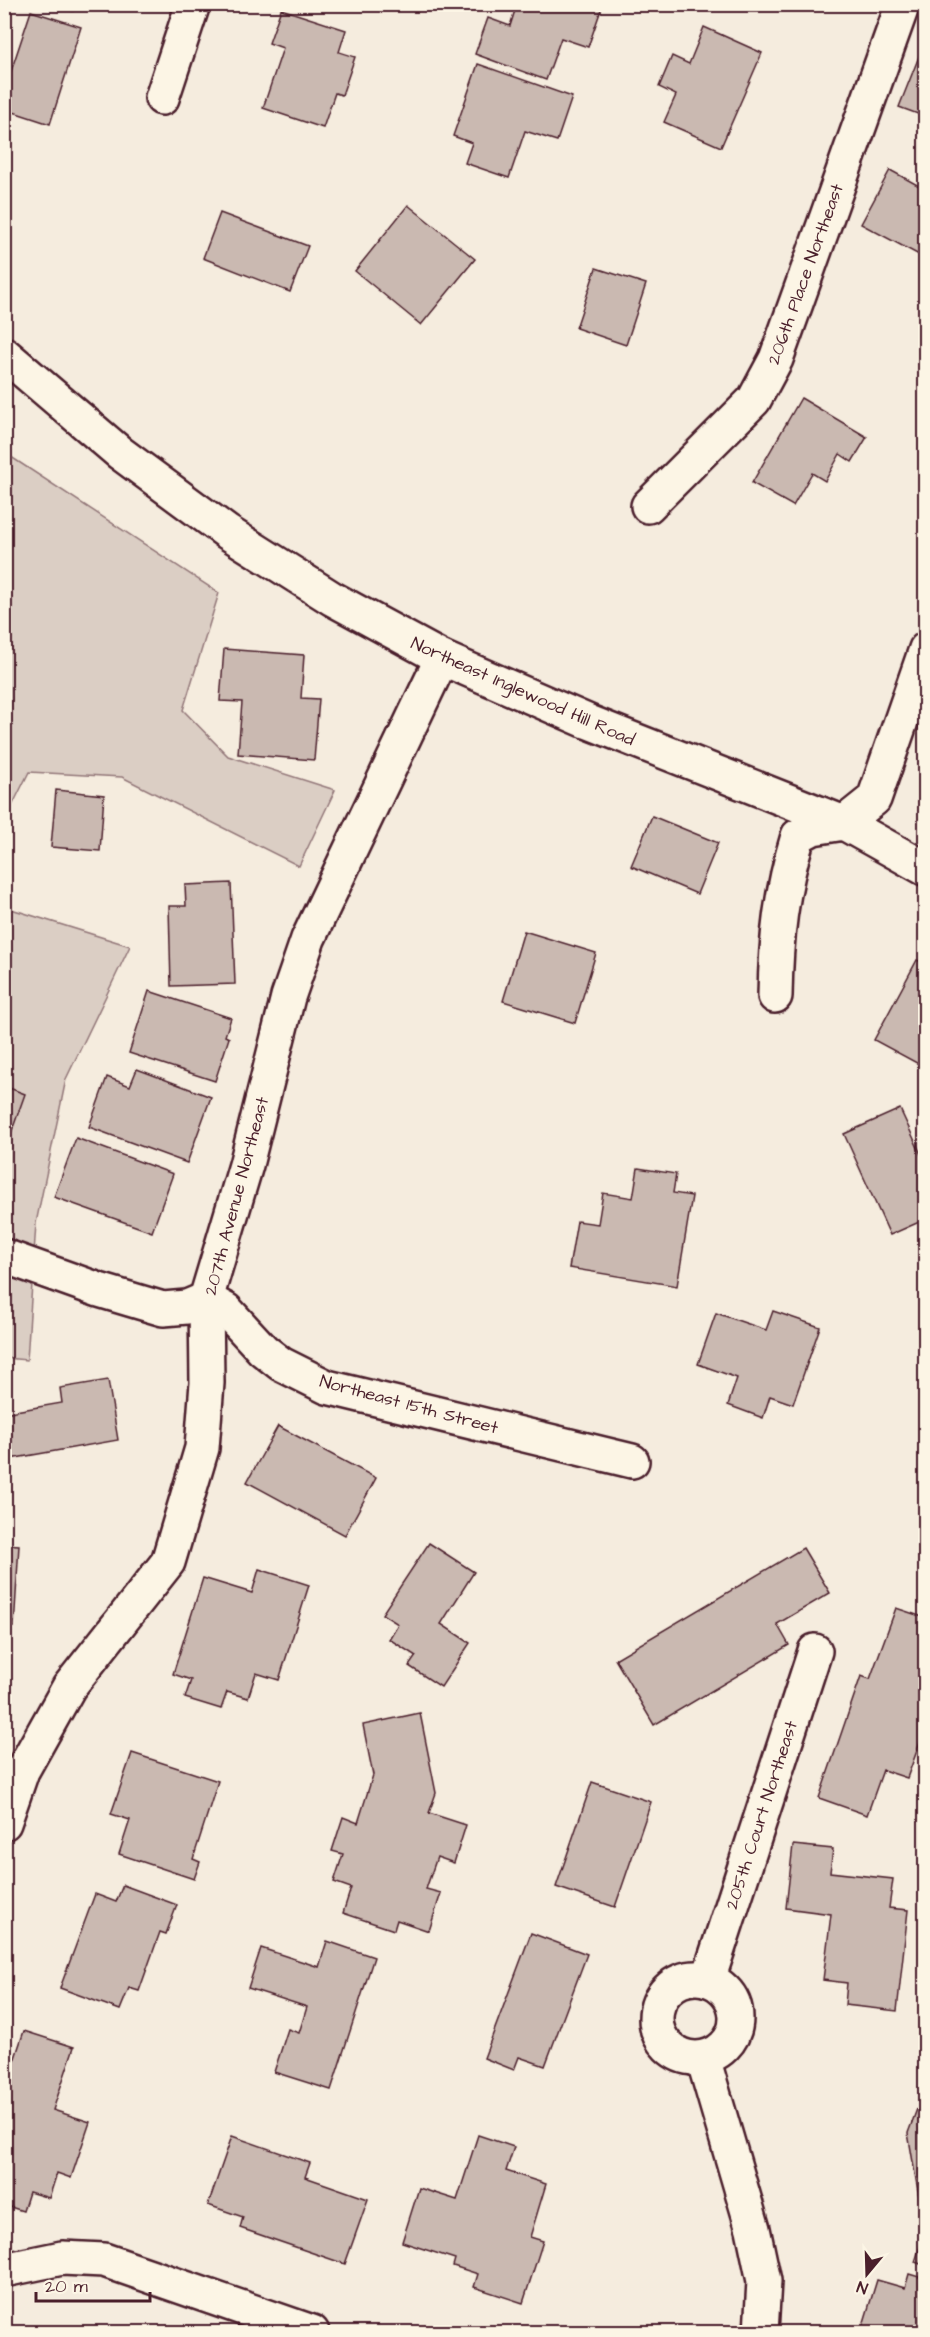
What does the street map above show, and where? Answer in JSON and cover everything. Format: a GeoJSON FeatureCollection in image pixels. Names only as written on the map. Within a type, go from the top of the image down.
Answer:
{"type":"FeatureCollection","features":[{"type":"Feature","properties":{"kind":"street"},"geometry":{"type":"LineString","coordinates":[[162,98],[193,4]]}},
{"type":"Feature","properties":{"kind":"street","name":"206th Place Northeast"},"geometry":{"type":"LineString","coordinates":[[648,506],[754,400],[776,358],[903,4]]}},
{"type":"Feature","properties":{"kind":"street","name":"Northeast Inglewood Hill Road"},"geometry":{"type":"LineString","coordinates":[[4,354],[120,453],[227,532],[333,599],[442,658],[590,722],[844,823],[926,869]]}},
{"type":"Feature","properties":{"kind":"street"},"geometry":{"type":"LineString","coordinates":[[775,996],[776,932],[787,873],[798,836],[813,828],[844,823],[874,799],[926,649]]}},
{"type":"Feature","properties":{"kind":"street","name":"207th Avenue Northeast"},"geometry":{"type":"LineString","coordinates":[[4,1823],[22,1771],[69,1687],[168,1562],[202,1448],[207,1383],[206,1299],[246,1165],[288,997],[308,939],[442,658]]}},
{"type":"Feature","properties":{"kind":"street"},"geometry":{"type":"LineString","coordinates":[[4,1256],[99,1290],[163,1309],[187,1307],[206,1299]]}},
{"type":"Feature","properties":{"kind":"street","name":"Northeast 15th Street"},"geometry":{"type":"LineString","coordinates":[[206,1299],[226,1310],[263,1350],[281,1364],[327,1387],[632,1461]]}},
{"type":"Feature","properties":{"kind":"street","name":"205th Court Northeast"},"geometry":{"type":"LineString","coordinates":[[708,1980],[815,1651]]}},
{"type":"Feature","properties":{"kind":"street"},"geometry":{"type":"LineString","coordinates":[[694,1978],[708,1980],[720,1985],[729,1995],[735,2007],[734,2034],[716,2054],[703,2058],[677,2054],[666,2046],[656,2022],[657,2009],[670,1987],[682,1980],[694,1978]]}},
{"type":"Feature","properties":{"kind":"street"},"geometry":{"type":"LineString","coordinates":[[703,2058],[753,2229],[764,2282],[761,2332]]}},
{"type":"Feature","properties":{"kind":"street"},"geometry":{"type":"LineString","coordinates":[[4,2270],[62,2258],[104,2260],[312,2332]]}},
{"type":"Feature","properties":{"kind":"shaded area"},"geometry":{"type":"Polygon","coordinates":[[[5,453],[219,593],[183,710],[228,756],[335,790],[299,866],[122,777],[29,772],[5,820],[5,453]]]}},
{"type":"Feature","properties":{"kind":"shaded area"},"geometry":{"type":"Polygon","coordinates":[[[4,902],[8,908],[130,946],[66,1079],[36,1223],[27,1360],[5,1358],[4,902]]]}},
{"type":"Feature","properties":{"kind":"building"},"geometry":{"type":"Polygon","coordinates":[[[49,4],[75,4],[73,11],[49,4]]]}},
{"type":"Feature","properties":{"kind":"building"},"geometry":{"type":"Polygon","coordinates":[[[517,4],[603,4],[588,47],[561,38],[546,80],[475,54],[488,18],[510,26],[517,4]]]}},
{"type":"Feature","properties":{"kind":"building"},"geometry":{"type":"Polygon","coordinates":[[[281,9],[346,30],[339,52],[355,57],[342,95],[335,93],[323,128],[263,108],[283,48],[269,43],[281,9]]]}},
{"type":"Feature","properties":{"kind":"building"},"geometry":{"type":"Polygon","coordinates":[[[31,11],[81,27],[50,124],[4,109],[4,92],[31,11]]]}},
{"type":"Feature","properties":{"kind":"building"},"geometry":{"type":"Polygon","coordinates":[[[704,27],[762,53],[721,147],[664,122],[676,95],[659,87],[672,56],[689,64],[704,27]]]}},
{"type":"Feature","properties":{"kind":"building"},"geometry":{"type":"Polygon","coordinates":[[[920,54],[926,56],[926,117],[899,107],[920,54]]]}},
{"type":"Feature","properties":{"kind":"building"},"geometry":{"type":"Polygon","coordinates":[[[478,64],[572,97],[557,141],[525,131],[509,178],[465,163],[472,143],[453,136],[478,64]]]}},
{"type":"Feature","properties":{"kind":"building"},"geometry":{"type":"Polygon","coordinates":[[[890,170],[919,186],[921,182],[926,185],[926,248],[921,256],[861,224],[890,170]]]}},
{"type":"Feature","properties":{"kind":"building"},"geometry":{"type":"Polygon","coordinates":[[[408,205],[475,259],[421,325],[355,271],[408,205]]]}},
{"type":"Feature","properties":{"kind":"building"},"geometry":{"type":"Polygon","coordinates":[[[220,213],[308,246],[290,292],[203,258],[220,213]]]}},
{"type":"Feature","properties":{"kind":"building"},"geometry":{"type":"Polygon","coordinates":[[[596,268],[646,284],[626,345],[576,328],[596,268]]]}},
{"type":"Feature","properties":{"kind":"building"},"geometry":{"type":"Polygon","coordinates":[[[801,398],[867,437],[852,462],[840,454],[825,481],[812,473],[793,506],[752,483],[801,398]]]}},
{"type":"Feature","properties":{"kind":"building"},"geometry":{"type":"Polygon","coordinates":[[[224,649],[304,655],[301,698],[319,699],[314,760],[238,754],[242,702],[220,701],[224,649]]]}},
{"type":"Feature","properties":{"kind":"building"},"geometry":{"type":"Polygon","coordinates":[[[56,790],[104,795],[100,851],[51,847],[56,790]]]}},
{"type":"Feature","properties":{"kind":"building"},"geometry":{"type":"Polygon","coordinates":[[[652,816],[718,843],[697,894],[631,866],[652,816]]]}},
{"type":"Feature","properties":{"kind":"building"},"geometry":{"type":"Polygon","coordinates":[[[231,883],[235,984],[171,986],[169,906],[186,906],[185,885],[231,883]]]}},
{"type":"Feature","properties":{"kind":"building"},"geometry":{"type":"Polygon","coordinates":[[[524,931],[596,953],[575,1023],[503,1001],[524,931]]]}},
{"type":"Feature","properties":{"kind":"building"},"geometry":{"type":"Polygon","coordinates":[[[917,960],[926,964],[926,1068],[874,1040],[917,960]]]}},
{"type":"Feature","properties":{"kind":"building"},"geometry":{"type":"Polygon","coordinates":[[[149,991],[231,1018],[225,1036],[229,1038],[215,1081],[129,1053],[149,991]]]}},
{"type":"Feature","properties":{"kind":"building"},"geometry":{"type":"Polygon","coordinates":[[[137,1069],[211,1097],[187,1163],[89,1127],[107,1077],[130,1086],[137,1069]]]}},
{"type":"Feature","properties":{"kind":"building"},"geometry":{"type":"Polygon","coordinates":[[[4,1086],[25,1094],[4,1153],[4,1086]]]}},
{"type":"Feature","properties":{"kind":"building"},"geometry":{"type":"Polygon","coordinates":[[[900,1109],[926,1165],[926,1219],[890,1235],[844,1134],[900,1109]]]}},
{"type":"Feature","properties":{"kind":"building"},"geometry":{"type":"Polygon","coordinates":[[[76,1138],[173,1174],[152,1232],[54,1197],[76,1138]]]}},
{"type":"Feature","properties":{"kind":"building"},"geometry":{"type":"Polygon","coordinates":[[[638,1168],[676,1174],[673,1193],[692,1196],[677,1286],[569,1268],[577,1221],[598,1224],[603,1193],[633,1198],[638,1168]]]}},
{"type":"Feature","properties":{"kind":"building"},"geometry":{"type":"Polygon","coordinates":[[[773,1311],[820,1327],[793,1404],[770,1396],[763,1418],[728,1405],[737,1378],[698,1364],[716,1313],[766,1330],[773,1311]]]}},
{"type":"Feature","properties":{"kind":"building"},"geometry":{"type":"Polygon","coordinates":[[[108,1380],[118,1440],[4,1460],[4,1413],[62,1403],[60,1388],[108,1380]]]}},
{"type":"Feature","properties":{"kind":"building"},"geometry":{"type":"Polygon","coordinates":[[[278,1426],[376,1478],[345,1535],[247,1482],[278,1426]]]}},
{"type":"Feature","properties":{"kind":"building"},"geometry":{"type":"Polygon","coordinates":[[[429,1543],[474,1572],[441,1624],[470,1643],[441,1687],[409,1666],[416,1656],[389,1639],[398,1624],[382,1614],[429,1543]]]}},
{"type":"Feature","properties":{"kind":"building"},"geometry":{"type":"Polygon","coordinates":[[[4,1544],[19,1545],[14,1627],[4,1626],[4,1544]]]}},
{"type":"Feature","properties":{"kind":"building"},"geometry":{"type":"Polygon","coordinates":[[[803,1548],[830,1593],[777,1624],[789,1645],[654,1725],[615,1659],[803,1548]]]}},
{"type":"Feature","properties":{"kind":"building"},"geometry":{"type":"Polygon","coordinates":[[[259,1569],[309,1585],[279,1680],[256,1673],[248,1698],[227,1692],[221,1709],[185,1698],[191,1680],[173,1674],[203,1578],[252,1593],[259,1569]]]}},
{"type":"Feature","properties":{"kind":"building"},"geometry":{"type":"Polygon","coordinates":[[[896,1608],[926,1618],[926,1670],[919,1689],[926,1691],[926,1726],[907,1778],[883,1770],[867,1815],[819,1798],[861,1676],[870,1679],[896,1608]]]}},
{"type":"Feature","properties":{"kind":"building"},"geometry":{"type":"Polygon","coordinates":[[[420,1713],[436,1793],[429,1813],[466,1825],[454,1863],[437,1857],[426,1889],[441,1893],[429,1931],[397,1920],[394,1930],[343,1913],[351,1888],[334,1882],[343,1854],[332,1851],[343,1817],[358,1823],[373,1775],[363,1725],[420,1713]]]}},
{"type":"Feature","properties":{"kind":"building"},"geometry":{"type":"Polygon","coordinates":[[[132,1753],[218,1781],[193,1859],[200,1862],[194,1879],[119,1854],[130,1820],[111,1814],[132,1753]]]}},
{"type":"Feature","properties":{"kind":"building"},"geometry":{"type":"Polygon","coordinates":[[[592,1782],[651,1802],[615,1907],[556,1887],[592,1782]]]}},
{"type":"Feature","properties":{"kind":"building"},"geometry":{"type":"Polygon","coordinates":[[[793,1845],[833,1849],[830,1872],[893,1879],[889,1908],[908,1910],[897,2011],[845,2005],[847,1983],[823,1980],[831,1914],[786,1908],[793,1845]]]}},
{"type":"Feature","properties":{"kind":"building"},"geometry":{"type":"Polygon","coordinates":[[[123,1885],[177,1905],[166,1934],[160,1932],[139,1991],[129,1988],[120,2010],[60,1988],[95,1894],[116,1902],[123,1885]]]}},
{"type":"Feature","properties":{"kind":"building"},"geometry":{"type":"Polygon","coordinates":[[[531,1933],[587,1954],[545,2066],[519,2057],[514,2070],[484,2058],[531,1933]]]}},
{"type":"Feature","properties":{"kind":"building"},"geometry":{"type":"Polygon","coordinates":[[[327,1941],[374,1957],[331,2090],[274,2072],[288,2029],[299,2033],[307,2007],[248,1988],[261,1948],[319,1967],[327,1941]]]}},
{"type":"Feature","properties":{"kind":"building"},"geometry":{"type":"Polygon","coordinates":[[[24,2031],[74,2047],[53,2110],[90,2122],[71,2178],[57,2173],[49,2198],[29,2192],[23,2211],[4,2205],[4,2091],[24,2031]]]}},
{"type":"Feature","properties":{"kind":"building"},"geometry":{"type":"Polygon","coordinates":[[[926,2108],[926,2209],[921,2209],[908,2133],[917,2109],[926,2108]]]}},
{"type":"Feature","properties":{"kind":"building"},"geometry":{"type":"Polygon","coordinates":[[[478,2135],[514,2147],[506,2171],[546,2184],[530,2237],[543,2241],[523,2303],[474,2287],[478,2274],[453,2266],[455,2259],[402,2242],[419,2188],[457,2200],[478,2135]]]}},
{"type":"Feature","properties":{"kind":"building"},"geometry":{"type":"Polygon","coordinates":[[[232,2136],[310,2163],[305,2177],[368,2199],[345,2264],[240,2228],[243,2217],[208,2205],[232,2136]]]}},
{"type":"Feature","properties":{"kind":"building"},"geometry":{"type":"Polygon","coordinates":[[[926,2228],[926,2266],[915,2262],[926,2228]]]}},
{"type":"Feature","properties":{"kind":"building"},"geometry":{"type":"Polygon","coordinates":[[[909,2274],[926,2279],[926,2332],[861,2332],[877,2280],[905,2288],[909,2274]]]}}]}
